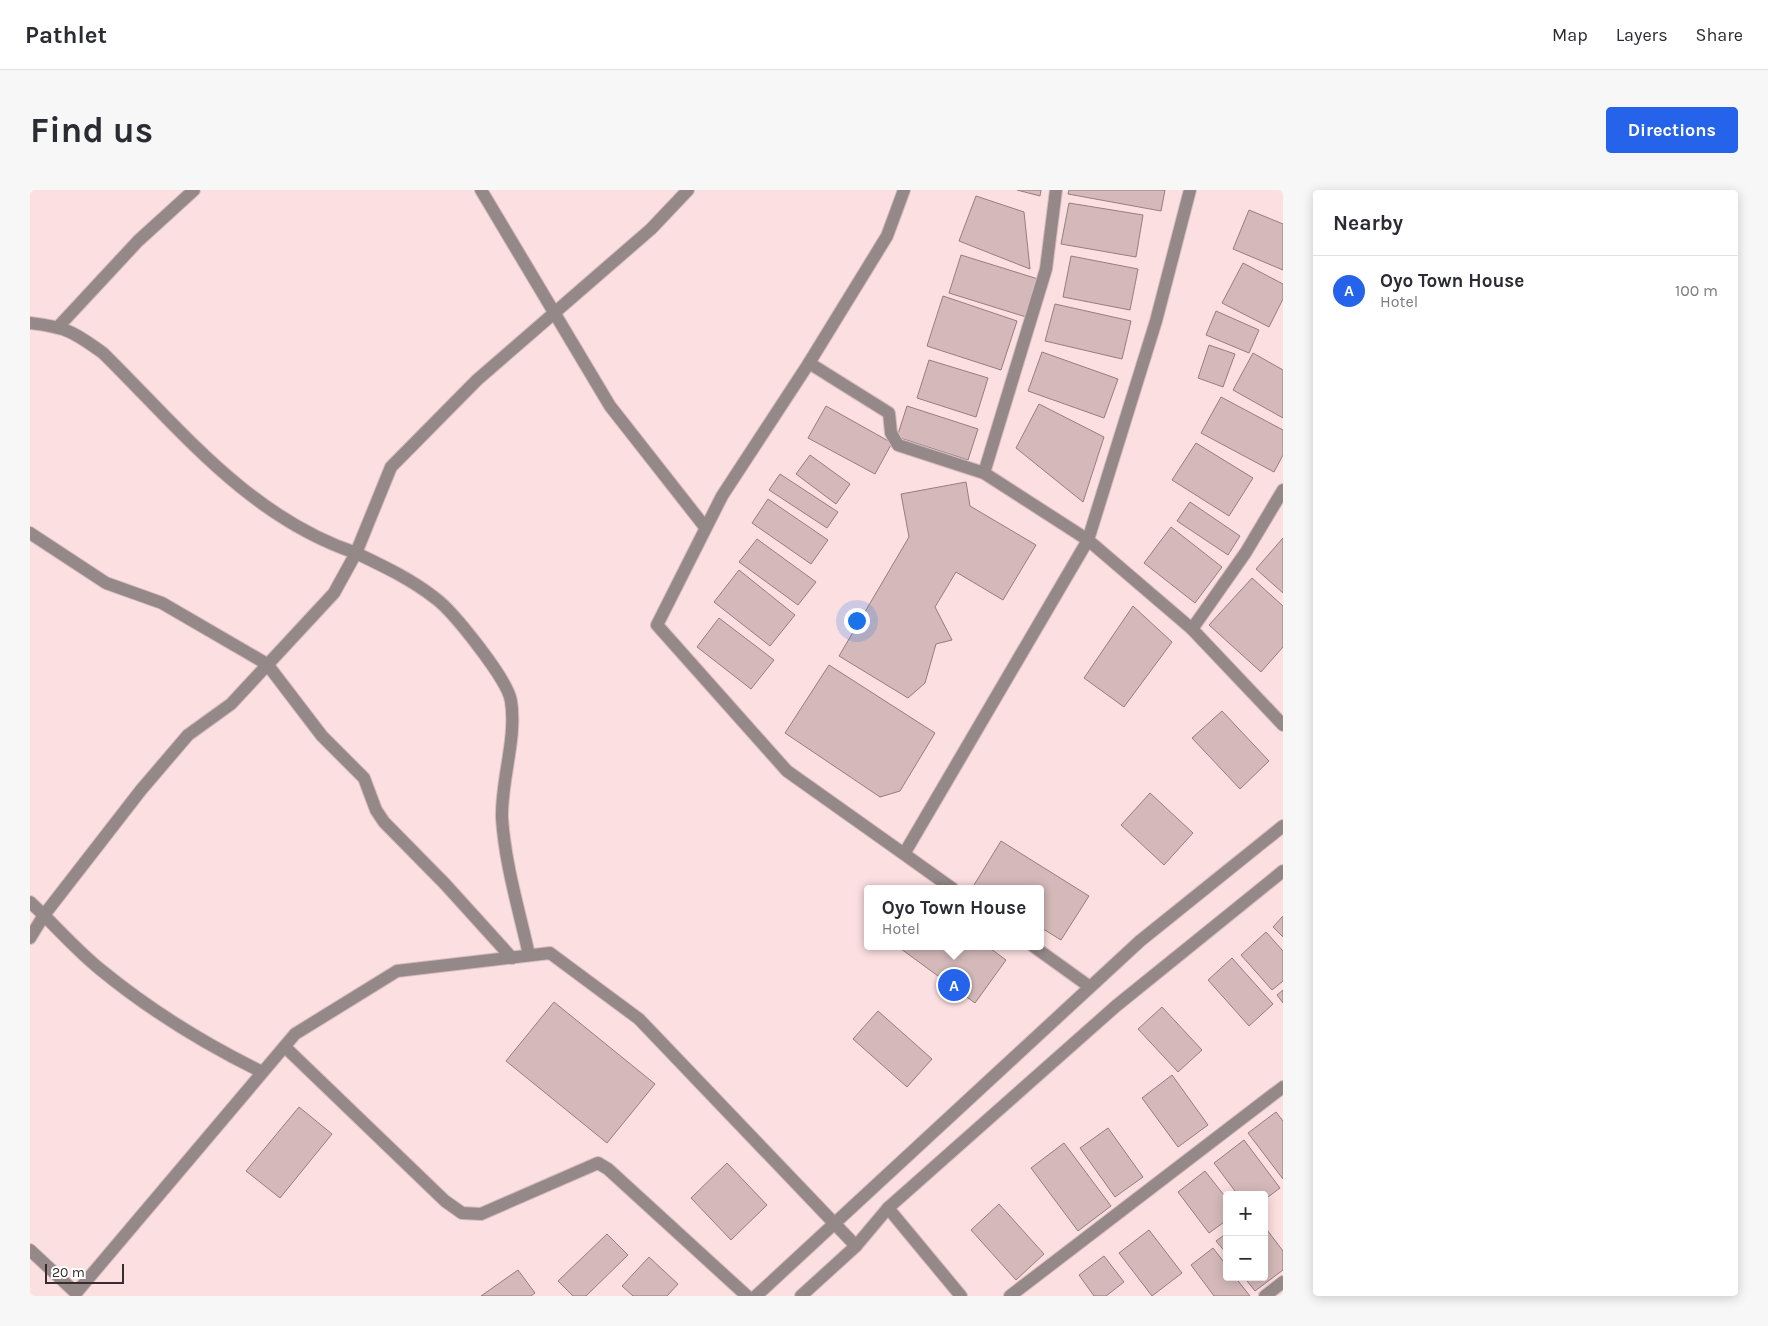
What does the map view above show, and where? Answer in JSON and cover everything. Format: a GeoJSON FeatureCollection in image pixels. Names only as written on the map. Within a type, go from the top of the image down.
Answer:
{"type":"FeatureCollection","features":[{"type":"Feature","properties":{"kind":"street"},"geometry":{"type":"LineString","coordinates":[[59,326],[138,241],[194,190]]}},
{"type":"Feature","properties":{"kind":"street"},"geometry":{"type":"LineString","coordinates":[[481,190],[610,406],[705,527]]}},
{"type":"Feature","properties":{"kind":"street"},"geometry":{"type":"LineString","coordinates":[[30,938],[44,915],[98,843],[188,735],[231,704],[334,593],[356,553],[391,467],[477,380],[651,229],[688,190]]}},
{"type":"Feature","properties":{"kind":"street"},"geometry":{"type":"LineString","coordinates":[[904,190],[887,236],[810,363],[722,496],[657,625],[787,771],[947,885]]}},
{"type":"Feature","properties":{"kind":"street"},"geometry":{"type":"LineString","coordinates":[[984,473],[1046,269],[1056,190]]}},
{"type":"Feature","properties":{"kind":"street"},"geometry":{"type":"LineString","coordinates":[[904,854],[1088,540],[1156,321],[1190,190]]}},
{"type":"Feature","properties":{"kind":"street"},"geometry":{"type":"LineString","coordinates":[[30,322],[59,326],[81,336],[103,353],[220,472],[274,514],[326,543],[356,553],[396,573],[437,598],[490,661],[511,699],[512,719],[503,782],[502,817],[506,854],[529,955]]}},
{"type":"Feature","properties":{"kind":"street"},"geometry":{"type":"LineString","coordinates":[[810,363],[889,413],[891,433],[898,445],[984,473],[1088,540],[1192,629],[1283,725]]}},
{"type":"Feature","properties":{"kind":"street"},"geometry":{"type":"LineString","coordinates":[[1192,629],[1246,552],[1283,490]]}},
{"type":"Feature","properties":{"kind":"street"},"geometry":{"type":"LineString","coordinates":[[30,533],[106,584],[162,602],[267,664],[322,736],[364,778],[376,810],[384,822],[446,884],[512,958]]}},
{"type":"Feature","properties":{"kind":"street"},"geometry":{"type":"LineString","coordinates":[[756,1296],[1140,941],[1283,826]]}},
{"type":"Feature","properties":{"kind":"street"},"geometry":{"type":"LineString","coordinates":[[802,1296],[856,1246],[888,1208],[1116,1006],[1283,872]]}},
{"type":"Feature","properties":{"kind":"street"},"geometry":{"type":"LineString","coordinates":[[30,902],[100,970],[155,1010],[221,1052],[262,1072]]}},
{"type":"Feature","properties":{"kind":"street"},"geometry":{"type":"LineString","coordinates":[[1039,950],[1090,987]]}},
{"type":"Feature","properties":{"kind":"street"},"geometry":{"type":"LineString","coordinates":[[30,1250],[76,1293],[295,1034],[397,970],[550,953],[639,1019],[856,1246]]}},
{"type":"Feature","properties":{"kind":"street"},"geometry":{"type":"LineString","coordinates":[[285,1047],[445,1201],[462,1213],[481,1214],[598,1163],[608,1169],[747,1296]]}},
{"type":"Feature","properties":{"kind":"street"},"geometry":{"type":"LineString","coordinates":[[1010,1296],[1283,1087]]}},
{"type":"Feature","properties":{"kind":"street"},"geometry":{"type":"LineString","coordinates":[[888,1208],[962,1296]]}},
{"type":"Feature","properties":{"kind":"street"},"geometry":{"type":"LineString","coordinates":[[1264,1296],[1283,1282]]}},
{"type":"Feature","properties":{"kind":"building"},"geometry":{"type":"Polygon","coordinates":[[[1017,190],[1041,190],[1040,196],[1017,190]]]}},
{"type":"Feature","properties":{"kind":"building"},"geometry":{"type":"Polygon","coordinates":[[[1069,190],[1165,190],[1161,211],[1068,194],[1069,190]]]}},
{"type":"Feature","properties":{"kind":"building"},"geometry":{"type":"Polygon","coordinates":[[[976,196],[1024,212],[1030,269],[959,241],[976,196]]]}},
{"type":"Feature","properties":{"kind":"building"},"geometry":{"type":"Polygon","coordinates":[[[1069,203],[1143,215],[1136,257],[1061,244],[1069,203]]]}},
{"type":"Feature","properties":{"kind":"building"},"geometry":{"type":"Polygon","coordinates":[[[1249,210],[1283,224],[1283,270],[1233,249],[1249,210]]]}},
{"type":"Feature","properties":{"kind":"building"},"geometry":{"type":"Polygon","coordinates":[[[961,255],[1038,279],[1026,317],[949,293],[961,255]]]}},
{"type":"Feature","properties":{"kind":"building"},"geometry":{"type":"Polygon","coordinates":[[[1071,256],[1138,269],[1130,310],[1063,297],[1071,256]]]}},
{"type":"Feature","properties":{"kind":"building"},"geometry":{"type":"Polygon","coordinates":[[[1243,263],[1283,284],[1283,299],[1269,327],[1222,303],[1243,263]]]}},
{"type":"Feature","properties":{"kind":"building"},"geometry":{"type":"Polygon","coordinates":[[[943,296],[1017,321],[1001,370],[927,346],[943,296]]]}},
{"type":"Feature","properties":{"kind":"building"},"geometry":{"type":"Polygon","coordinates":[[[1055,304],[1131,321],[1122,359],[1045,341],[1055,304]]]}},
{"type":"Feature","properties":{"kind":"building"},"geometry":{"type":"Polygon","coordinates":[[[1216,311],[1259,330],[1249,353],[1206,335],[1216,311]]]}},
{"type":"Feature","properties":{"kind":"building"},"geometry":{"type":"Polygon","coordinates":[[[1209,345],[1235,354],[1223,387],[1198,378],[1209,345]]]}},
{"type":"Feature","properties":{"kind":"building"},"geometry":{"type":"Polygon","coordinates":[[[1042,352],[1118,379],[1104,418],[1028,391],[1042,352]]]}},
{"type":"Feature","properties":{"kind":"building"},"geometry":{"type":"Polygon","coordinates":[[[1253,353],[1283,370],[1283,418],[1233,390],[1253,353]]]}},
{"type":"Feature","properties":{"kind":"building"},"geometry":{"type":"Polygon","coordinates":[[[929,360],[988,378],[976,417],[917,398],[929,360]]]}},
{"type":"Feature","properties":{"kind":"building"},"geometry":{"type":"Polygon","coordinates":[[[1221,397],[1283,430],[1283,455],[1274,472],[1201,433],[1221,397]]]}},
{"type":"Feature","properties":{"kind":"building"},"geometry":{"type":"Polygon","coordinates":[[[1039,404],[1104,437],[1083,502],[1016,448],[1039,404]]]}},
{"type":"Feature","properties":{"kind":"building"},"geometry":{"type":"Polygon","coordinates":[[[826,406],[892,443],[875,474],[808,438],[826,406]]]}},
{"type":"Feature","properties":{"kind":"building"},"geometry":{"type":"Polygon","coordinates":[[[907,406],[978,429],[968,460],[897,437],[907,406]]]}},
{"type":"Feature","properties":{"kind":"building"},"geometry":{"type":"Polygon","coordinates":[[[1196,443],[1253,478],[1229,516],[1172,480],[1196,443]]]}},
{"type":"Feature","properties":{"kind":"building"},"geometry":{"type":"Polygon","coordinates":[[[810,455],[850,484],[836,504],[796,474],[810,455]]]}},
{"type":"Feature","properties":{"kind":"building"},"geometry":{"type":"Polygon","coordinates":[[[780,474],[838,512],[827,528],[769,490],[780,474]]]}},
{"type":"Feature","properties":{"kind":"building"},"geometry":{"type":"Polygon","coordinates":[[[966,482],[970,506],[1036,545],[1003,600],[956,572],[935,607],[952,640],[936,644],[925,683],[908,698],[839,656],[909,537],[901,494],[966,482]]]}},
{"type":"Feature","properties":{"kind":"building"},"geometry":{"type":"Polygon","coordinates":[[[768,499],[828,540],[811,564],[752,523],[768,499]]]}},
{"type":"Feature","properties":{"kind":"building"},"geometry":{"type":"Polygon","coordinates":[[[1190,502],[1240,536],[1228,555],[1177,521],[1190,502]]]}},
{"type":"Feature","properties":{"kind":"building"},"geometry":{"type":"Polygon","coordinates":[[[1171,527],[1222,567],[1195,603],[1144,563],[1171,527]]]}},
{"type":"Feature","properties":{"kind":"building"},"geometry":{"type":"Polygon","coordinates":[[[1283,538],[1283,593],[1256,569],[1283,538]]]}},
{"type":"Feature","properties":{"kind":"building"},"geometry":{"type":"Polygon","coordinates":[[[757,539],[816,582],[798,605],[739,562],[757,539]]]}},
{"type":"Feature","properties":{"kind":"building"},"geometry":{"type":"Polygon","coordinates":[[[739,570],[795,615],[770,646],[714,602],[739,570]]]}},
{"type":"Feature","properties":{"kind":"building"},"geometry":{"type":"Polygon","coordinates":[[[1252,578],[1283,606],[1283,647],[1261,672],[1209,625],[1252,578]]]}},
{"type":"Feature","properties":{"kind":"building"},"geometry":{"type":"Polygon","coordinates":[[[1133,606],[1172,642],[1124,707],[1084,678],[1133,606]]]}},
{"type":"Feature","properties":{"kind":"building"},"geometry":{"type":"Polygon","coordinates":[[[719,618],[774,660],[751,689],[697,647],[719,618]]]}},
{"type":"Feature","properties":{"kind":"building"},"geometry":{"type":"Polygon","coordinates":[[[829,665],[935,733],[900,791],[880,797],[785,733],[829,665]]]}},
{"type":"Feature","properties":{"kind":"building"},"geometry":{"type":"Polygon","coordinates":[[[1222,711],[1269,761],[1240,789],[1192,738],[1222,711]]]}},
{"type":"Feature","properties":{"kind":"building"},"geometry":{"type":"Polygon","coordinates":[[[1150,793],[1193,833],[1164,865],[1121,825],[1150,793]]]}},
{"type":"Feature","properties":{"kind":"building"},"geometry":{"type":"Polygon","coordinates":[[[1001,841],[1089,896],[1061,940],[1044,929],[1044,885],[974,885],[1001,841]]]}},
{"type":"Feature","properties":{"kind":"building"},"geometry":{"type":"Polygon","coordinates":[[[1283,916],[1283,937],[1273,927],[1283,916]]]}},
{"type":"Feature","properties":{"kind":"building"},"geometry":{"type":"Polygon","coordinates":[[[1266,932],[1283,951],[1283,981],[1272,990],[1241,955],[1266,932]]]}},
{"type":"Feature","properties":{"kind":"building"},"geometry":{"type":"Polygon","coordinates":[[[902,950],[992,950],[1006,960],[975,1003],[902,950]]]}},
{"type":"Feature","properties":{"kind":"building"},"geometry":{"type":"Polygon","coordinates":[[[1232,958],[1273,1004],[1249,1026],[1208,980],[1232,958]]]}},
{"type":"Feature","properties":{"kind":"building"},"geometry":{"type":"Polygon","coordinates":[[[1283,990],[1283,1003],[1277,995],[1283,990]]]}},
{"type":"Feature","properties":{"kind":"building"},"geometry":{"type":"Polygon","coordinates":[[[554,1002],[655,1084],[607,1143],[506,1061],[554,1002]]]}},
{"type":"Feature","properties":{"kind":"building"},"geometry":{"type":"Polygon","coordinates":[[[1162,1007],[1202,1050],[1178,1072],[1138,1029],[1162,1007]]]}},
{"type":"Feature","properties":{"kind":"building"},"geometry":{"type":"Polygon","coordinates":[[[878,1011],[932,1059],[907,1087],[853,1039],[878,1011]]]}},
{"type":"Feature","properties":{"kind":"building"},"geometry":{"type":"Polygon","coordinates":[[[1172,1075],[1208,1125],[1178,1147],[1142,1098],[1172,1075]]]}},
{"type":"Feature","properties":{"kind":"building"},"geometry":{"type":"Polygon","coordinates":[[[299,1107],[332,1134],[280,1198],[246,1171],[299,1107]]]}},
{"type":"Feature","properties":{"kind":"building"},"geometry":{"type":"Polygon","coordinates":[[[1276,1112],[1283,1121],[1283,1179],[1248,1133],[1276,1112]]]}},
{"type":"Feature","properties":{"kind":"building"},"geometry":{"type":"Polygon","coordinates":[[[1108,1128],[1143,1177],[1115,1197],[1080,1148],[1108,1128]]]}},
{"type":"Feature","properties":{"kind":"building"},"geometry":{"type":"Polygon","coordinates":[[[1244,1140],[1280,1188],[1268,1197],[1268,1191],[1235,1191],[1214,1163],[1244,1140]]]}},
{"type":"Feature","properties":{"kind":"building"},"geometry":{"type":"Polygon","coordinates":[[[1064,1143],[1111,1206],[1078,1231],[1031,1168],[1064,1143]]]}},
{"type":"Feature","properties":{"kind":"building"},"geometry":{"type":"Polygon","coordinates":[[[727,1163],[767,1205],[731,1240],[691,1198],[727,1163]]]}},
{"type":"Feature","properties":{"kind":"building"},"geometry":{"type":"Polygon","coordinates":[[[1205,1171],[1223,1194],[1223,1223],[1209,1233],[1178,1192],[1205,1171]]]}},
{"type":"Feature","properties":{"kind":"building"},"geometry":{"type":"Polygon","coordinates":[[[999,1204],[1044,1254],[1016,1280],[971,1230],[999,1204]]]}},
{"type":"Feature","properties":{"kind":"building"},"geometry":{"type":"Polygon","coordinates":[[[1149,1230],[1182,1273],[1152,1296],[1119,1253],[1149,1230]]]}},
{"type":"Feature","properties":{"kind":"building"},"geometry":{"type":"Polygon","coordinates":[[[1268,1231],[1283,1251],[1283,1270],[1255,1291],[1247,1281],[1268,1281],[1268,1231]]]}},
{"type":"Feature","properties":{"kind":"building"},"geometry":{"type":"Polygon","coordinates":[[[607,1234],[628,1255],[586,1296],[573,1296],[558,1281],[607,1234]]]}},
{"type":"Feature","properties":{"kind":"building"},"geometry":{"type":"Polygon","coordinates":[[[1223,1236],[1223,1249],[1216,1241],[1223,1236]]]}},
{"type":"Feature","properties":{"kind":"building"},"geometry":{"type":"Polygon","coordinates":[[[1213,1248],[1223,1261],[1223,1281],[1238,1281],[1250,1296],[1214,1296],[1191,1265],[1213,1248]]]}},
{"type":"Feature","properties":{"kind":"building"},"geometry":{"type":"Polygon","coordinates":[[[1104,1256],[1124,1282],[1106,1296],[1094,1296],[1079,1275],[1104,1256]]]}},
{"type":"Feature","properties":{"kind":"building"},"geometry":{"type":"Polygon","coordinates":[[[649,1257],[678,1284],[667,1296],[633,1296],[622,1286],[649,1257]]]}},
{"type":"Feature","properties":{"kind":"building"},"geometry":{"type":"Polygon","coordinates":[[[518,1270],[535,1293],[531,1296],[481,1296],[518,1270]]]}},
{"type":"Feature","properties":{"kind":"place","name":"Oyo Town House"},"geometry":{"type":"Point","coordinates":[954,985]}}]}
